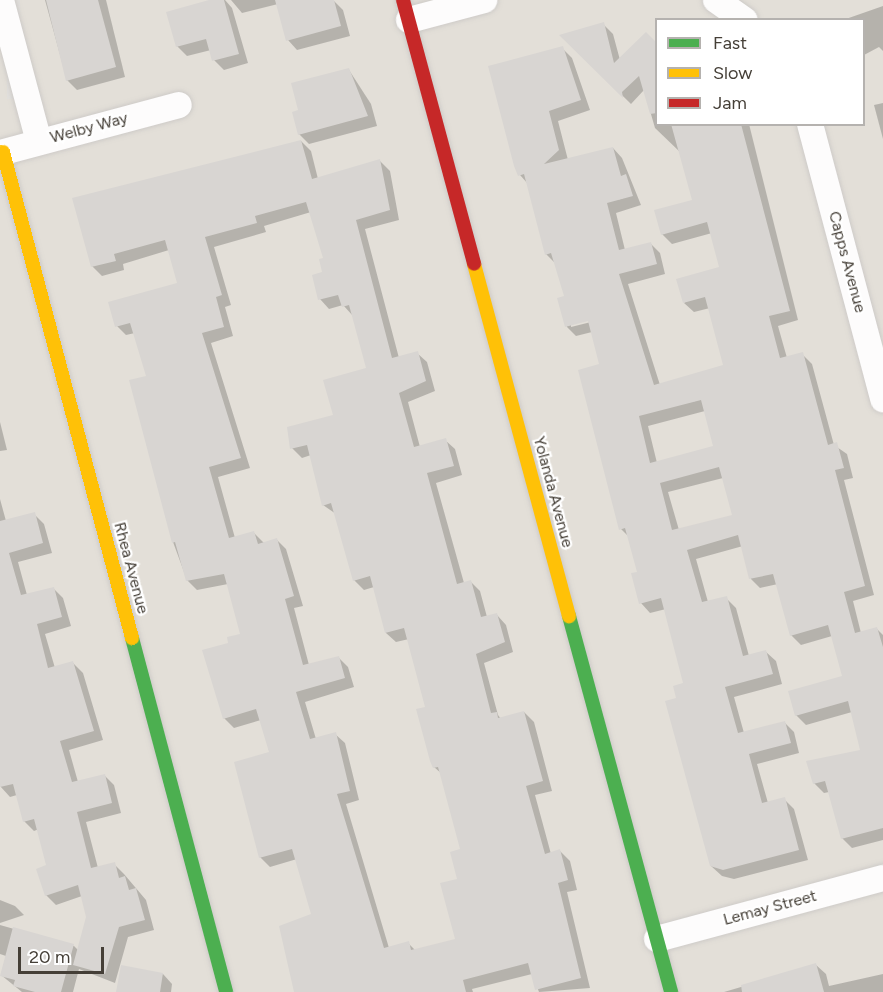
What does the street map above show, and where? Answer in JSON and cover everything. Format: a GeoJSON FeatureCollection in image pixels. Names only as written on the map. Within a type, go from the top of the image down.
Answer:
{"type":"FeatureCollection","features":[{"type":"Feature","properties":{"kind":"street"},"geometry":{"type":"LineString","coordinates":[[1,0],[39,142]]}},
{"type":"Feature","properties":{"kind":"street"},"geometry":{"type":"LineString","coordinates":[[406,10],[484,0]]}},
{"type":"Feature","properties":{"kind":"street"},"geometry":{"type":"LineString","coordinates":[[716,0],[742,18]]}},
{"type":"Feature","properties":{"kind":"street","name":"Yolanda Avenue"},"geometry":{"type":"LineString","coordinates":[[406,10],[670,992]]}},
{"type":"Feature","properties":{"kind":"street","name":"Welby Way"},"geometry":{"type":"LineString","coordinates":[[2,152],[179,105]]}},
{"type":"Feature","properties":{"kind":"street","name":"Capps Avenue"},"geometry":{"type":"LineString","coordinates":[[811,126],[883,399]]}},
{"type":"Feature","properties":{"kind":"street","name":"Rhea Avenue"},"geometry":{"type":"LineString","coordinates":[[2,152],[226,992]]}},
{"type":"Feature","properties":{"kind":"street","name":"Lemay Street"},"geometry":{"type":"LineString","coordinates":[[657,939],[883,878]]}},
{"type":"Feature","properties":{"kind":"shaded area"},"geometry":{"type":"Polygon","coordinates":[[[0,0],[883,0],[883,992],[0,992],[0,0]]]}},
{"type":"Feature","properties":{"kind":"shaded area"},"geometry":{"type":"Polygon","coordinates":[[[7,0],[20,0],[20,99],[7,99],[7,0]]]}},
{"type":"Feature","properties":{"kind":"building"},"geometry":{"type":"Polygon","coordinates":[[[46,0],[98,0],[116,67],[66,81],[46,0]]]}},
{"type":"Feature","properties":{"kind":"building"},"geometry":{"type":"Polygon","coordinates":[[[209,0],[224,0],[239,54],[212,61],[206,39],[176,47],[166,12],[209,0]]]}},
{"type":"Feature","properties":{"kind":"building"},"geometry":{"type":"Polygon","coordinates":[[[275,0],[334,0],[341,26],[286,41],[275,0]]]}},
{"type":"Feature","properties":{"kind":"building"},"geometry":{"type":"Polygon","coordinates":[[[604,22],[614,63],[646,32],[655,41],[655,113],[650,114],[639,76],[622,92],[623,98],[559,35],[604,22]]]}},
{"type":"Feature","properties":{"kind":"building"},"geometry":{"type":"Polygon","coordinates":[[[563,46],[581,100],[549,111],[559,150],[544,164],[613,147],[621,176],[626,174],[633,196],[607,203],[619,250],[651,242],[657,264],[619,274],[654,385],[723,365],[705,297],[683,303],[676,279],[719,267],[707,222],[661,235],[654,210],[692,200],[672,126],[742,126],[790,311],[769,316],[780,358],[803,352],[828,445],[837,442],[844,468],[835,470],[865,586],[844,592],[855,633],[877,627],[883,647],[883,828],[841,839],[825,781],[813,784],[806,761],[860,750],[848,701],[795,716],[788,691],[842,676],[828,625],[790,636],[773,574],[749,579],[738,535],[687,550],[702,602],[727,596],[743,656],[766,650],[773,674],[725,687],[738,733],[785,721],[791,743],[749,754],[762,803],[785,797],[799,850],[723,870],[710,866],[665,701],[676,698],[673,686],[683,683],[661,598],[639,604],[631,573],[637,572],[625,528],[619,530],[578,370],[599,364],[588,321],[565,327],[557,298],[564,296],[551,253],[545,255],[524,174],[518,176],[488,66],[563,46]],[[701,400],[639,416],[650,463],[713,446],[701,400]],[[719,467],[660,483],[672,530],[732,515],[719,467]]]}},
{"type":"Feature","properties":{"kind":"building"},"geometry":{"type":"Polygon","coordinates":[[[349,68],[368,116],[298,135],[292,112],[298,110],[291,83],[349,68]]]}},
{"type":"Feature","properties":{"kind":"building"},"geometry":{"type":"Polygon","coordinates":[[[301,140],[312,179],[380,159],[390,210],[356,220],[392,358],[418,351],[426,381],[399,393],[414,447],[446,438],[454,466],[427,473],[457,584],[471,580],[481,617],[497,613],[505,642],[476,654],[491,713],[497,712],[498,718],[524,711],[543,781],[526,786],[545,854],[560,849],[568,880],[558,883],[581,978],[535,990],[528,963],[463,980],[466,992],[294,992],[279,926],[311,914],[292,849],[259,858],[234,762],[269,752],[256,709],[223,719],[202,650],[228,643],[227,637],[240,634],[224,574],[186,581],[175,542],[172,543],[129,380],[146,376],[130,323],[115,327],[108,302],[177,283],[165,240],[114,254],[116,261],[91,267],[72,198],[301,140]],[[306,202],[255,216],[257,223],[205,237],[222,295],[216,297],[224,327],[202,333],[241,458],[209,467],[229,538],[254,531],[258,544],[277,538],[294,596],[285,599],[303,665],[339,656],[345,678],[296,692],[310,739],[336,732],[350,791],[337,794],[384,948],[409,941],[411,950],[455,939],[440,883],[457,879],[450,852],[460,849],[438,767],[433,768],[430,761],[416,709],[425,707],[404,628],[385,633],[370,576],[353,581],[331,503],[322,506],[307,445],[290,449],[287,427],[333,415],[323,380],[366,368],[349,305],[342,307],[338,295],[318,300],[312,275],[322,272],[319,259],[323,258],[306,202]]]}},
{"type":"Feature","properties":{"kind":"building"},"geometry":{"type":"Polygon","coordinates":[[[35,512],[43,543],[9,553],[21,595],[54,587],[62,617],[37,624],[48,668],[73,661],[94,731],[60,741],[72,782],[105,774],[112,803],[77,812],[91,868],[115,862],[119,878],[125,876],[129,890],[136,888],[145,920],[119,927],[105,974],[73,965],[86,917],[78,885],[45,896],[36,869],[46,865],[34,819],[23,822],[13,784],[0,787],[0,521],[35,512]]]}},
{"type":"Feature","properties":{"kind":"building"},"geometry":{"type":"Polygon","coordinates":[[[13,927],[74,944],[61,992],[35,992],[13,986],[15,980],[0,976],[13,927]]]}},
{"type":"Feature","properties":{"kind":"building"},"geometry":{"type":"Polygon","coordinates":[[[816,963],[824,992],[742,992],[741,985],[816,963]]]}},
{"type":"Feature","properties":{"kind":"building"},"geometry":{"type":"Polygon","coordinates":[[[121,965],[163,973],[160,992],[116,992],[121,965]]]}},
{"type":"Feature","properties":{"kind":"traffic: fast"},"geometry":{"type":"LineString","coordinates":[[569,616],[671,992]]}},
{"type":"Feature","properties":{"kind":"traffic: fast"},"geometry":{"type":"LineString","coordinates":[[132,638],[226,992]]}},
{"type":"Feature","properties":{"kind":"traffic: slow"},"geometry":{"type":"LineString","coordinates":[[3,152],[132,638]]}},
{"type":"Feature","properties":{"kind":"traffic: slow"},"geometry":{"type":"LineString","coordinates":[[474,264],[569,616]]}},
{"type":"Feature","properties":{"kind":"traffic: jam"},"geometry":{"type":"LineString","coordinates":[[403,0],[474,264]]}}]}
